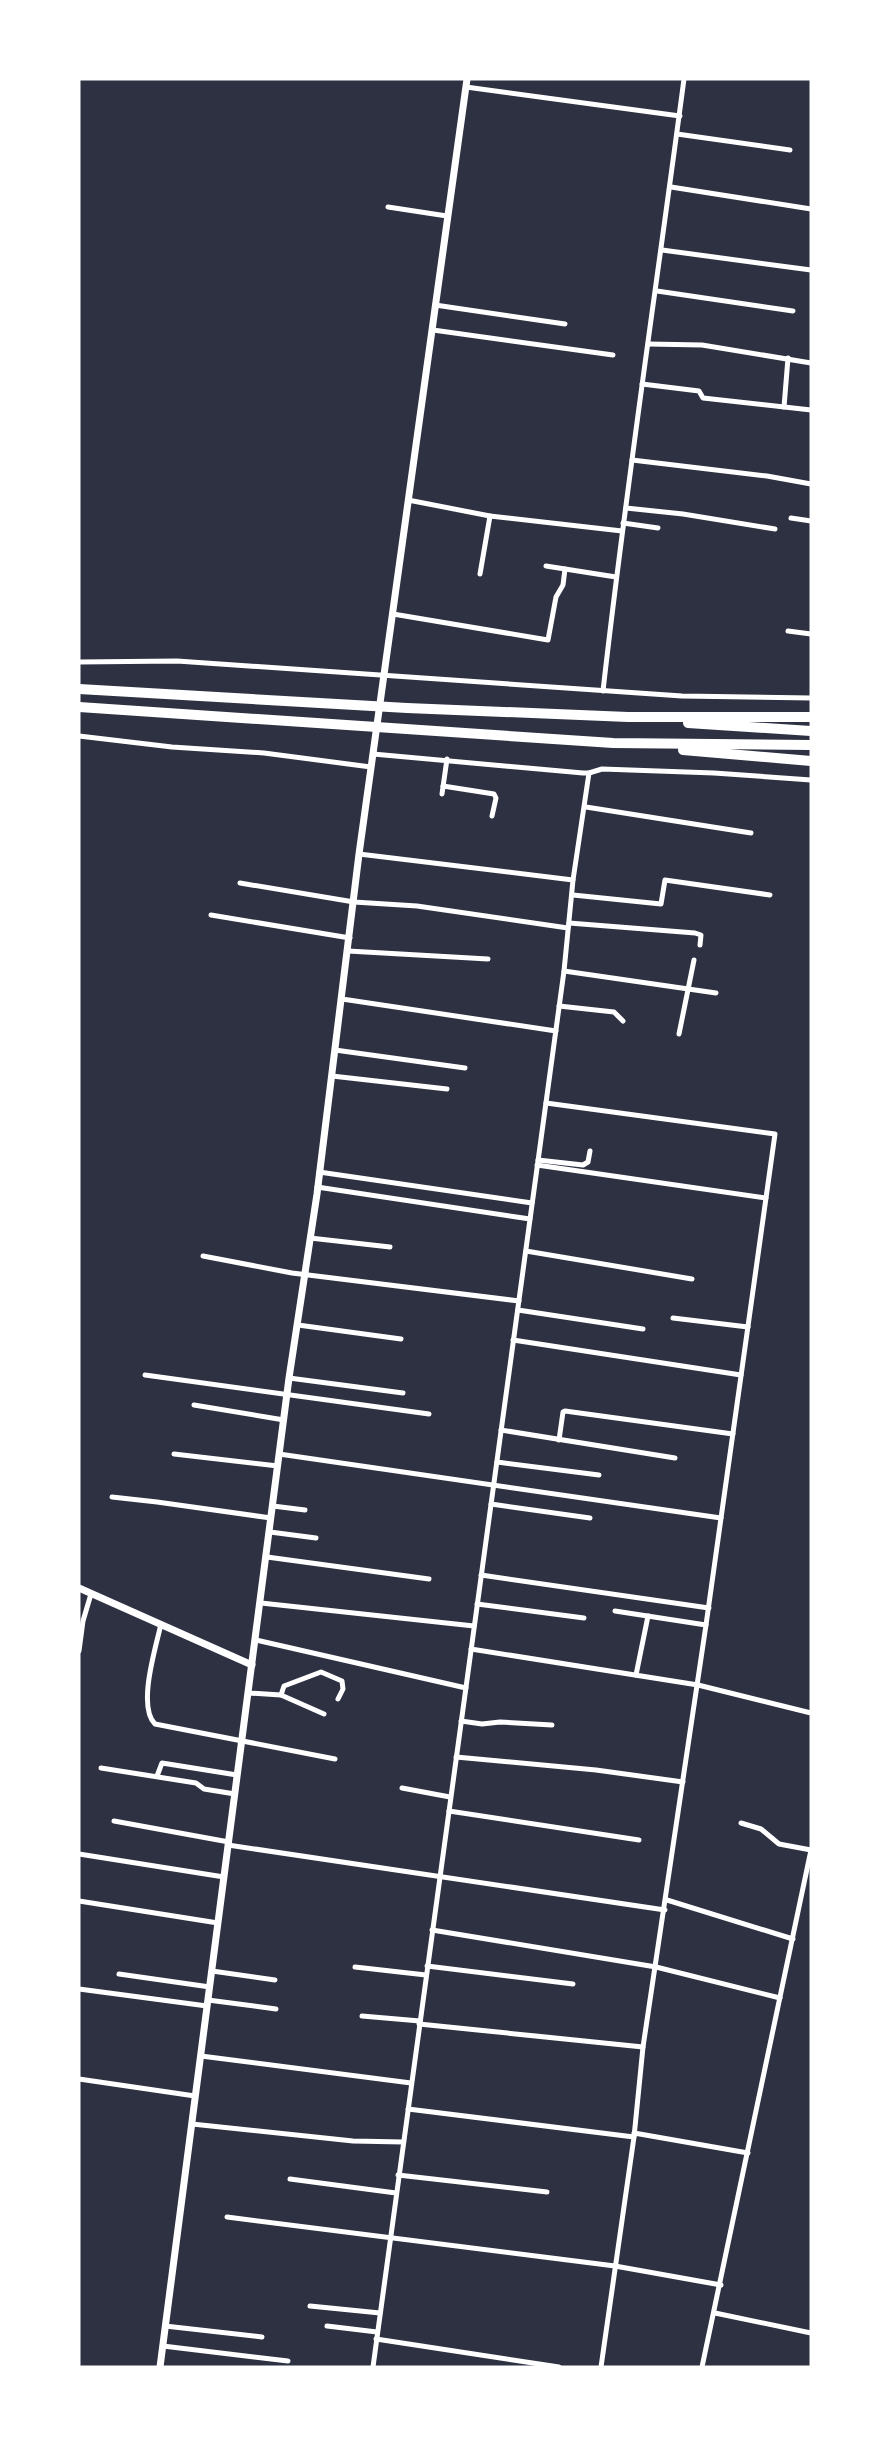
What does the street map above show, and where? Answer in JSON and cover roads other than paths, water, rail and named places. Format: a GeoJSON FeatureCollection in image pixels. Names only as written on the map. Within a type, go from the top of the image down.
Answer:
{"type":"FeatureCollection","features":[{"type":"Feature","properties":{"kind":"highway"},"geometry":{"type":"LineString","coordinates":[[79,689],[407,708],[628,717],[811,717]]}},
{"type":"Feature","properties":{"kind":"highway"},"geometry":{"type":"LineString","coordinates":[[79,707],[613,743],[811,761]]}},
{"type":"Feature","properties":{"kind":"highway"},"geometry":{"type":"LineString","coordinates":[[628,717],[728,727],[811,731]]}},
{"type":"Feature","properties":{"kind":"highway"},"geometry":{"type":"LineString","coordinates":[[613,743],[811,745]]}},
{"type":"Feature","properties":{"kind":"street"},"geometry":{"type":"LineString","coordinates":[[603,691],[625,508],[657,291],[684,79]]}},
{"type":"Feature","properties":{"kind":"street"},"geometry":{"type":"LineString","coordinates":[[160,2367],[383,674],[467,83],[680,116]]}},
{"type":"Feature","properties":{"kind":"street"},"geometry":{"type":"LineString","coordinates":[[677,134],[790,150]]}},
{"type":"Feature","properties":{"kind":"street"},"geometry":{"type":"LineString","coordinates":[[671,187],[811,209]]}},
{"type":"Feature","properties":{"kind":"street"},"geometry":{"type":"LineString","coordinates":[[388,207],[447,216]]}},
{"type":"Feature","properties":{"kind":"street"},"geometry":{"type":"LineString","coordinates":[[662,250],[811,270]]}},
{"type":"Feature","properties":{"kind":"street"},"geometry":{"type":"LineString","coordinates":[[657,291],[793,311]]}},
{"type":"Feature","properties":{"kind":"street"},"geometry":{"type":"LineString","coordinates":[[435,305],[565,324]]}},
{"type":"Feature","properties":{"kind":"street"},"geometry":{"type":"LineString","coordinates":[[433,330],[613,355]]}},
{"type":"Feature","properties":{"kind":"street"},"geometry":{"type":"LineString","coordinates":[[648,344],[702,345],[811,363]]}},
{"type":"Feature","properties":{"kind":"street"},"geometry":{"type":"LineString","coordinates":[[784,407],[788,358]]}},
{"type":"Feature","properties":{"kind":"street"},"geometry":{"type":"LineString","coordinates":[[642,384],[699,391],[704,398],[811,410]]}},
{"type":"Feature","properties":{"kind":"street"},"geometry":{"type":"LineString","coordinates":[[632,460],[811,484]]}},
{"type":"Feature","properties":{"kind":"street"},"geometry":{"type":"LineString","coordinates":[[408,500],[490,516],[622,531]]}},
{"type":"Feature","properties":{"kind":"street"},"geometry":{"type":"LineString","coordinates":[[625,508],[775,529]]}},
{"type":"Feature","properties":{"kind":"street"},"geometry":{"type":"LineString","coordinates":[[480,575],[490,516]]}},
{"type":"Feature","properties":{"kind":"street"},"geometry":{"type":"LineString","coordinates":[[791,518],[811,521]]}},
{"type":"Feature","properties":{"kind":"street"},"geometry":{"type":"LineString","coordinates":[[624,523],[658,528]]}},
{"type":"Feature","properties":{"kind":"street"},"geometry":{"type":"LineString","coordinates":[[546,566],[616,577]]}},
{"type":"Feature","properties":{"kind":"street"},"geometry":{"type":"LineString","coordinates":[[393,614],[548,640],[556,597],[563,584],[565,569]]}},
{"type":"Feature","properties":{"kind":"street"},"geometry":{"type":"LineString","coordinates":[[788,631],[811,634]]}},
{"type":"Feature","properties":{"kind":"street"},"geometry":{"type":"LineString","coordinates":[[79,663],[177,662],[682,696],[811,698]]}},
{"type":"Feature","properties":{"kind":"street"},"geometry":{"type":"LineString","coordinates":[[79,736],[172,747],[264,753],[371,767]]}},
{"type":"Feature","properties":{"kind":"street"},"geometry":{"type":"LineString","coordinates":[[373,754],[589,773],[602,769],[811,780]]}},
{"type":"Feature","properties":{"kind":"street"},"geometry":{"type":"LineString","coordinates":[[442,794],[447,759]]}},
{"type":"Feature","properties":{"kind":"street"},"geometry":{"type":"LineString","coordinates":[[373,2367],[589,773]]}},
{"type":"Feature","properties":{"kind":"street"},"geometry":{"type":"LineString","coordinates":[[443,786],[494,794],[496,798],[492,816]]}},
{"type":"Feature","properties":{"kind":"street"},"geometry":{"type":"LineString","coordinates":[[586,807],[751,833]]}},
{"type":"Feature","properties":{"kind":"street"},"geometry":{"type":"LineString","coordinates":[[359,854],[573,880]]}},
{"type":"Feature","properties":{"kind":"street"},"geometry":{"type":"LineString","coordinates":[[573,895],[661,904],[665,880],[770,895]]}},
{"type":"Feature","properties":{"kind":"street"},"geometry":{"type":"LineString","coordinates":[[240,883],[354,902],[417,906],[568,925],[695,933],[701,935],[700,945]]}},
{"type":"Feature","properties":{"kind":"street"},"geometry":{"type":"LineString","coordinates":[[211,915],[350,937]]}},
{"type":"Feature","properties":{"kind":"street"},"geometry":{"type":"LineString","coordinates":[[348,951],[488,959]]}},
{"type":"Feature","properties":{"kind":"street"},"geometry":{"type":"LineString","coordinates":[[679,1034],[694,960]]}},
{"type":"Feature","properties":{"kind":"street"},"geometry":{"type":"LineString","coordinates":[[564,971],[716,993]]}},
{"type":"Feature","properties":{"kind":"street"},"geometry":{"type":"LineString","coordinates":[[342,999],[556,1031]]}},
{"type":"Feature","properties":{"kind":"street"},"geometry":{"type":"LineString","coordinates":[[559,1006],[614,1012],[623,1021]]}},
{"type":"Feature","properties":{"kind":"street"},"geometry":{"type":"LineString","coordinates":[[335,1050],[465,1068]]}},
{"type":"Feature","properties":{"kind":"street"},"geometry":{"type":"LineString","coordinates":[[332,1076],[447,1089]]}},
{"type":"Feature","properties":{"kind":"street"},"geometry":{"type":"LineString","coordinates":[[546,1103],[775,1135],[667,1900],[643,2047],[634,2135],[601,2367]]}},
{"type":"Feature","properties":{"kind":"street"},"geometry":{"type":"LineString","coordinates":[[538,1162],[583,1165],[588,1162],[590,1151]]}},
{"type":"Feature","properties":{"kind":"street"},"geometry":{"type":"LineString","coordinates":[[538,1162],[766,1198]]}},
{"type":"Feature","properties":{"kind":"street"},"geometry":{"type":"LineString","coordinates":[[319,1172],[532,1203]]}},
{"type":"Feature","properties":{"kind":"street"},"geometry":{"type":"LineString","coordinates":[[317,1187],[530,1219]]}},
{"type":"Feature","properties":{"kind":"street"},"geometry":{"type":"LineString","coordinates":[[310,1238],[390,1247]]}},
{"type":"Feature","properties":{"kind":"street"},"geometry":{"type":"LineString","coordinates":[[526,1251],[692,1279]]}},
{"type":"Feature","properties":{"kind":"street"},"geometry":{"type":"LineString","coordinates":[[203,1256],[305,1275],[519,1301]]}},
{"type":"Feature","properties":{"kind":"street"},"geometry":{"type":"LineString","coordinates":[[517,1310],[643,1328]]}},
{"type":"Feature","properties":{"kind":"street"},"geometry":{"type":"LineString","coordinates":[[673,1318],[748,1327]]}},
{"type":"Feature","properties":{"kind":"street"},"geometry":{"type":"LineString","coordinates":[[298,1325],[401,1339]]}},
{"type":"Feature","properties":{"kind":"street"},"geometry":{"type":"LineString","coordinates":[[513,1340],[741,1375]]}},
{"type":"Feature","properties":{"kind":"street"},"geometry":{"type":"LineString","coordinates":[[145,1375],[429,1414]]}},
{"type":"Feature","properties":{"kind":"street"},"geometry":{"type":"LineString","coordinates":[[289,1378],[403,1393]]}},
{"type":"Feature","properties":{"kind":"street"},"geometry":{"type":"LineString","coordinates":[[349,1403],[351,1386]]}},
{"type":"Feature","properties":{"kind":"street"},"geometry":{"type":"LineString","coordinates":[[194,1405],[284,1420]]}},
{"type":"Feature","properties":{"kind":"street"},"geometry":{"type":"LineString","coordinates":[[559,1440],[565,1411],[733,1434]]}},
{"type":"Feature","properties":{"kind":"street"},"geometry":{"type":"LineString","coordinates":[[501,1430],[675,1458]]}},
{"type":"Feature","properties":{"kind":"street"},"geometry":{"type":"LineString","coordinates":[[174,1454],[278,1466]]}},
{"type":"Feature","properties":{"kind":"street"},"geometry":{"type":"LineString","coordinates":[[279,1454],[721,1518]]}},
{"type":"Feature","properties":{"kind":"street"},"geometry":{"type":"LineString","coordinates":[[497,1462],[599,1475]]}},
{"type":"Feature","properties":{"kind":"street"},"geometry":{"type":"LineString","coordinates":[[112,1497],[271,1518]]}},
{"type":"Feature","properties":{"kind":"street"},"geometry":{"type":"LineString","coordinates":[[491,1504],[590,1518]]}},
{"type":"Feature","properties":{"kind":"street"},"geometry":{"type":"LineString","coordinates":[[273,1506],[305,1510]]}},
{"type":"Feature","properties":{"kind":"street"},"geometry":{"type":"LineString","coordinates":[[270,1532],[316,1538]]}},
{"type":"Feature","properties":{"kind":"street"},"geometry":{"type":"LineString","coordinates":[[267,1557],[429,1580]]}},
{"type":"Feature","properties":{"kind":"street"},"geometry":{"type":"LineString","coordinates":[[481,1575],[709,1608]]}},
{"type":"Feature","properties":{"kind":"street"},"geometry":{"type":"LineString","coordinates":[[79,1588],[252,1665]]}},
{"type":"Feature","properties":{"kind":"street"},"geometry":{"type":"LineString","coordinates":[[79,1651],[83,1621],[91,1594]]}},
{"type":"Feature","properties":{"kind":"street"},"geometry":{"type":"LineString","coordinates":[[636,1675],[645,1616],[644,1599]]}},
{"type":"Feature","properties":{"kind":"street"},"geometry":{"type":"LineString","coordinates":[[261,1603],[474,1626]]}},
{"type":"Feature","properties":{"kind":"street"},"geometry":{"type":"LineString","coordinates":[[477,1604],[584,1618]]}},
{"type":"Feature","properties":{"kind":"street"},"geometry":{"type":"LineString","coordinates":[[615,1611],[706,1625]]}},
{"type":"Feature","properties":{"kind":"street"},"geometry":{"type":"LineString","coordinates":[[161,1624],[147,1694],[151,1720],[159,1726],[335,1759]]}},
{"type":"Feature","properties":{"kind":"street"},"geometry":{"type":"LineString","coordinates":[[256,1640],[466,1688]]}},
{"type":"Feature","properties":{"kind":"street"},"geometry":{"type":"LineString","coordinates":[[471,1649],[698,1685],[811,1713]]}},
{"type":"Feature","properties":{"kind":"street"},"geometry":{"type":"LineString","coordinates":[[281,1695],[284,1686],[321,1672],[342,1681],[343,1689],[338,1699]]}},
{"type":"Feature","properties":{"kind":"street"},"geometry":{"type":"LineString","coordinates":[[248,1693],[281,1695],[324,1713]]}},
{"type":"Feature","properties":{"kind":"street"},"geometry":{"type":"LineString","coordinates":[[461,1721],[552,1725]]}},
{"type":"Feature","properties":{"kind":"street"},"geometry":{"type":"LineString","coordinates":[[456,1757],[596,1770],[683,1782]]}},
{"type":"Feature","properties":{"kind":"street"},"geometry":{"type":"LineString","coordinates":[[157,1776],[162,1763],[237,1775]]}},
{"type":"Feature","properties":{"kind":"street"},"geometry":{"type":"LineString","coordinates":[[101,1768],[196,1783],[204,1789],[235,1794]]}},
{"type":"Feature","properties":{"kind":"street"},"geometry":{"type":"LineString","coordinates":[[402,1788],[450,1797]]}},
{"type":"Feature","properties":{"kind":"street"},"geometry":{"type":"LineString","coordinates":[[449,1811],[639,1840]]}},
{"type":"Feature","properties":{"kind":"street"},"geometry":{"type":"LineString","coordinates":[[114,1821],[228,1843],[665,1910]]}},
{"type":"Feature","properties":{"kind":"street"},"geometry":{"type":"LineString","coordinates":[[702,2367],[811,1850],[779,1844],[761,1829],[741,1823]]}},
{"type":"Feature","properties":{"kind":"street"},"geometry":{"type":"LineString","coordinates":[[79,1854],[224,1877]]}},
{"type":"Feature","properties":{"kind":"street"},"geometry":{"type":"LineString","coordinates":[[667,1900],[793,1939]]}},
{"type":"Feature","properties":{"kind":"street"},"geometry":{"type":"LineString","coordinates":[[79,1902],[218,1923]]}},
{"type":"Feature","properties":{"kind":"street"},"geometry":{"type":"LineString","coordinates":[[432,1930],[656,1967],[780,1998]]}},
{"type":"Feature","properties":{"kind":"street"},"geometry":{"type":"LineString","coordinates":[[427,1966],[573,1983]]}},
{"type":"Feature","properties":{"kind":"street"},"geometry":{"type":"LineString","coordinates":[[355,1967],[426,1975]]}},
{"type":"Feature","properties":{"kind":"street"},"geometry":{"type":"LineString","coordinates":[[212,1971],[275,1980]]}},
{"type":"Feature","properties":{"kind":"street"},"geometry":{"type":"LineString","coordinates":[[119,1974],[210,1987]]}},
{"type":"Feature","properties":{"kind":"street"},"geometry":{"type":"LineString","coordinates":[[79,1989],[276,2009]]}},
{"type":"Feature","properties":{"kind":"street"},"geometry":{"type":"LineString","coordinates":[[362,2016],[643,2047]]}},
{"type":"Feature","properties":{"kind":"street"},"geometry":{"type":"LineString","coordinates":[[201,2056],[411,2083]]}},
{"type":"Feature","properties":{"kind":"street"},"geometry":{"type":"LineString","coordinates":[[79,2079],[195,2096]]}},
{"type":"Feature","properties":{"kind":"street"},"geometry":{"type":"LineString","coordinates":[[408,2109],[634,2135],[748,2153]]}},
{"type":"Feature","properties":{"kind":"street"},"geometry":{"type":"LineString","coordinates":[[192,2124],[326,2138],[403,2142]]}},
{"type":"Feature","properties":{"kind":"street"},"geometry":{"type":"LineString","coordinates":[[398,2175],[547,2192]]}},
{"type":"Feature","properties":{"kind":"street"},"geometry":{"type":"LineString","coordinates":[[290,2179],[396,2193]]}},
{"type":"Feature","properties":{"kind":"street"},"geometry":{"type":"LineString","coordinates":[[227,2217],[615,2266],[720,2285]]}},
{"type":"Feature","properties":{"kind":"street"},"geometry":{"type":"LineString","coordinates":[[310,2306],[380,2313]]}},
{"type":"Feature","properties":{"kind":"street"},"geometry":{"type":"LineString","coordinates":[[715,2313],[811,2333]]}},
{"type":"Feature","properties":{"kind":"street"},"geometry":{"type":"LineString","coordinates":[[165,2326],[262,2337]]}},
{"type":"Feature","properties":{"kind":"street"},"geometry":{"type":"LineString","coordinates":[[327,2326],[377,2332]]}},
{"type":"Feature","properties":{"kind":"street"},"geometry":{"type":"LineString","coordinates":[[376,2339],[559,2367]]}},
{"type":"Feature","properties":{"kind":"street"},"geometry":{"type":"LineString","coordinates":[[163,2346],[288,2361]]}}]}
